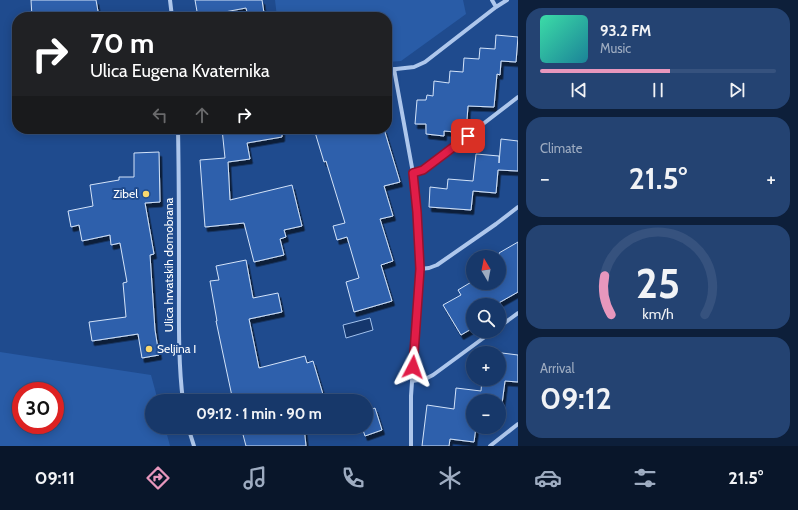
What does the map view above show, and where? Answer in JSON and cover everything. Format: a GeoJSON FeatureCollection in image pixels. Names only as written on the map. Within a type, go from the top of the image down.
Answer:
{"type":"FeatureCollection","features":[{"type":"Feature","properties":{"kind":"street"},"geometry":{"type":"LineString","coordinates":[[170,0],[171,12]]}},
{"type":"Feature","properties":{"kind":"street"},"geometry":{"type":"LineString","coordinates":[[492,0],[496,7]]}},
{"type":"Feature","properties":{"kind":"street"},"geometry":{"type":"LineString","coordinates":[[411,446],[411,396],[420,269],[413,173],[394,69],[414,67],[425,62],[507,0]]}},
{"type":"Feature","properties":{"kind":"street"},"geometry":{"type":"LineString","coordinates":[[413,173],[423,170],[518,97]]}},
{"type":"Feature","properties":{"kind":"street","name":"Ulica hrvatskih domobrana"},"geometry":{"type":"LineString","coordinates":[[178,134],[180,344],[182,394]]}},
{"type":"Feature","properties":{"kind":"street"},"geometry":{"type":"LineString","coordinates":[[420,269],[437,265],[518,207]]}},
{"type":"Feature","properties":{"kind":"street"},"geometry":{"type":"LineString","coordinates":[[506,322],[518,313]]}},
{"type":"Feature","properties":{"kind":"street"},"geometry":{"type":"LineString","coordinates":[[412,381],[425,379],[433,375],[483,338]]}},
{"type":"Feature","properties":{"kind":"street"},"geometry":{"type":"LineString","coordinates":[[490,446],[518,424]]}},
{"type":"Feature","properties":{"kind":"street"},"geometry":{"type":"LineString","coordinates":[[190,434],[194,446]]}},
{"type":"Feature","properties":{"kind":"shaded area"},"geometry":{"type":"Polygon","coordinates":[[[275,0],[463,0],[466,14],[401,61],[392,62],[392,12],[276,12],[275,0]]]}},
{"type":"Feature","properties":{"kind":"shaded area"},"geometry":{"type":"Polygon","coordinates":[[[370,318],[373,330],[346,338],[343,325],[370,318]]]}},
{"type":"Feature","properties":{"kind":"shaded area"},"geometry":{"type":"Polygon","coordinates":[[[0,352],[151,375],[156,394],[145,394],[145,434],[167,434],[170,446],[0,446],[0,352]]]}},
{"type":"Feature","properties":{"kind":"building"},"geometry":{"type":"Polygon","coordinates":[[[31,0],[96,0],[98,12],[32,12],[31,0]]]}},
{"type":"Feature","properties":{"kind":"building"},"geometry":{"type":"Polygon","coordinates":[[[195,0],[262,0],[264,12],[247,12],[246,8],[225,12],[197,12],[195,0]]]}},
{"type":"Feature","properties":{"kind":"building"},"geometry":{"type":"Polygon","coordinates":[[[496,35],[518,37],[516,62],[501,61],[500,75],[497,74],[494,107],[468,106],[466,133],[444,131],[444,136],[426,134],[426,124],[415,124],[417,100],[426,100],[427,95],[433,96],[434,81],[449,83],[450,71],[463,72],[464,58],[479,59],[480,48],[495,49],[496,35]]]}},
{"type":"Feature","properties":{"kind":"building"},"geometry":{"type":"Polygon","coordinates":[[[223,134],[282,134],[282,137],[247,143],[250,159],[228,162],[230,200],[292,185],[302,226],[284,230],[286,237],[280,239],[284,255],[254,262],[244,223],[205,227],[200,160],[225,158],[223,134]]]}},
{"type":"Feature","properties":{"kind":"building"},"geometry":{"type":"Polygon","coordinates":[[[316,134],[386,134],[400,182],[384,186],[393,216],[380,219],[393,261],[381,265],[392,301],[354,312],[346,282],[359,278],[347,237],[337,240],[333,226],[345,223],[326,161],[324,162],[316,134]]]}},
{"type":"Feature","properties":{"kind":"building"},"geometry":{"type":"Polygon","coordinates":[[[501,139],[518,141],[518,171],[498,170],[496,193],[473,191],[471,210],[429,207],[430,187],[447,189],[448,179],[473,181],[476,154],[499,156],[499,163],[501,139]]]}},
{"type":"Feature","properties":{"kind":"building"},"geometry":{"type":"Polygon","coordinates":[[[159,152],[160,202],[145,203],[154,254],[150,255],[155,330],[159,355],[142,358],[138,334],[92,341],[89,322],[126,317],[123,283],[127,282],[120,243],[111,245],[110,235],[82,241],[79,225],[71,227],[68,211],[93,206],[90,185],[119,180],[119,177],[134,177],[134,153],[159,152]]]}},
{"type":"Feature","properties":{"kind":"building"},"geometry":{"type":"Polygon","coordinates":[[[518,242],[518,292],[506,299],[466,298],[466,332],[461,335],[443,305],[461,295],[458,290],[466,285],[466,290],[506,290],[506,250],[504,250],[518,242]]]}},
{"type":"Feature","properties":{"kind":"building"},"geometry":{"type":"Polygon","coordinates":[[[246,260],[253,298],[278,293],[282,312],[249,319],[259,368],[305,356],[307,363],[313,361],[323,394],[232,394],[216,321],[210,281],[219,280],[216,266],[246,260]]]}},
{"type":"Feature","properties":{"kind":"building"},"geometry":{"type":"Polygon","coordinates":[[[506,354],[518,355],[518,382],[506,381],[506,354]]]}},
{"type":"Feature","properties":{"kind":"building"},"geometry":{"type":"Polygon","coordinates":[[[481,386],[504,386],[503,394],[466,394],[466,434],[475,434],[474,442],[450,439],[449,446],[422,446],[427,405],[454,409],[456,388],[481,391],[481,386]]]}},
{"type":"Feature","properties":{"kind":"building"},"geometry":{"type":"Polygon","coordinates":[[[375,408],[382,430],[373,433],[373,409],[375,408]]]}},
{"type":"Feature","properties":{"kind":"building"},"geometry":{"type":"Polygon","coordinates":[[[243,434],[305,434],[306,446],[246,446],[243,434]]]}},
{"type":"Feature","properties":{"kind":"place","name":"Zibel"},"geometry":{"type":"Point","coordinates":[146,194]}},
{"type":"Feature","properties":{"kind":"place","name":"Seljina I"},"geometry":{"type":"Point","coordinates":[149,349]}},
{"type":"Feature","properties":{"kind":"route"},"geometry":{"type":"LineString","coordinates":[[413,367],[420,269],[413,173],[423,170],[468,136]]}}]}
